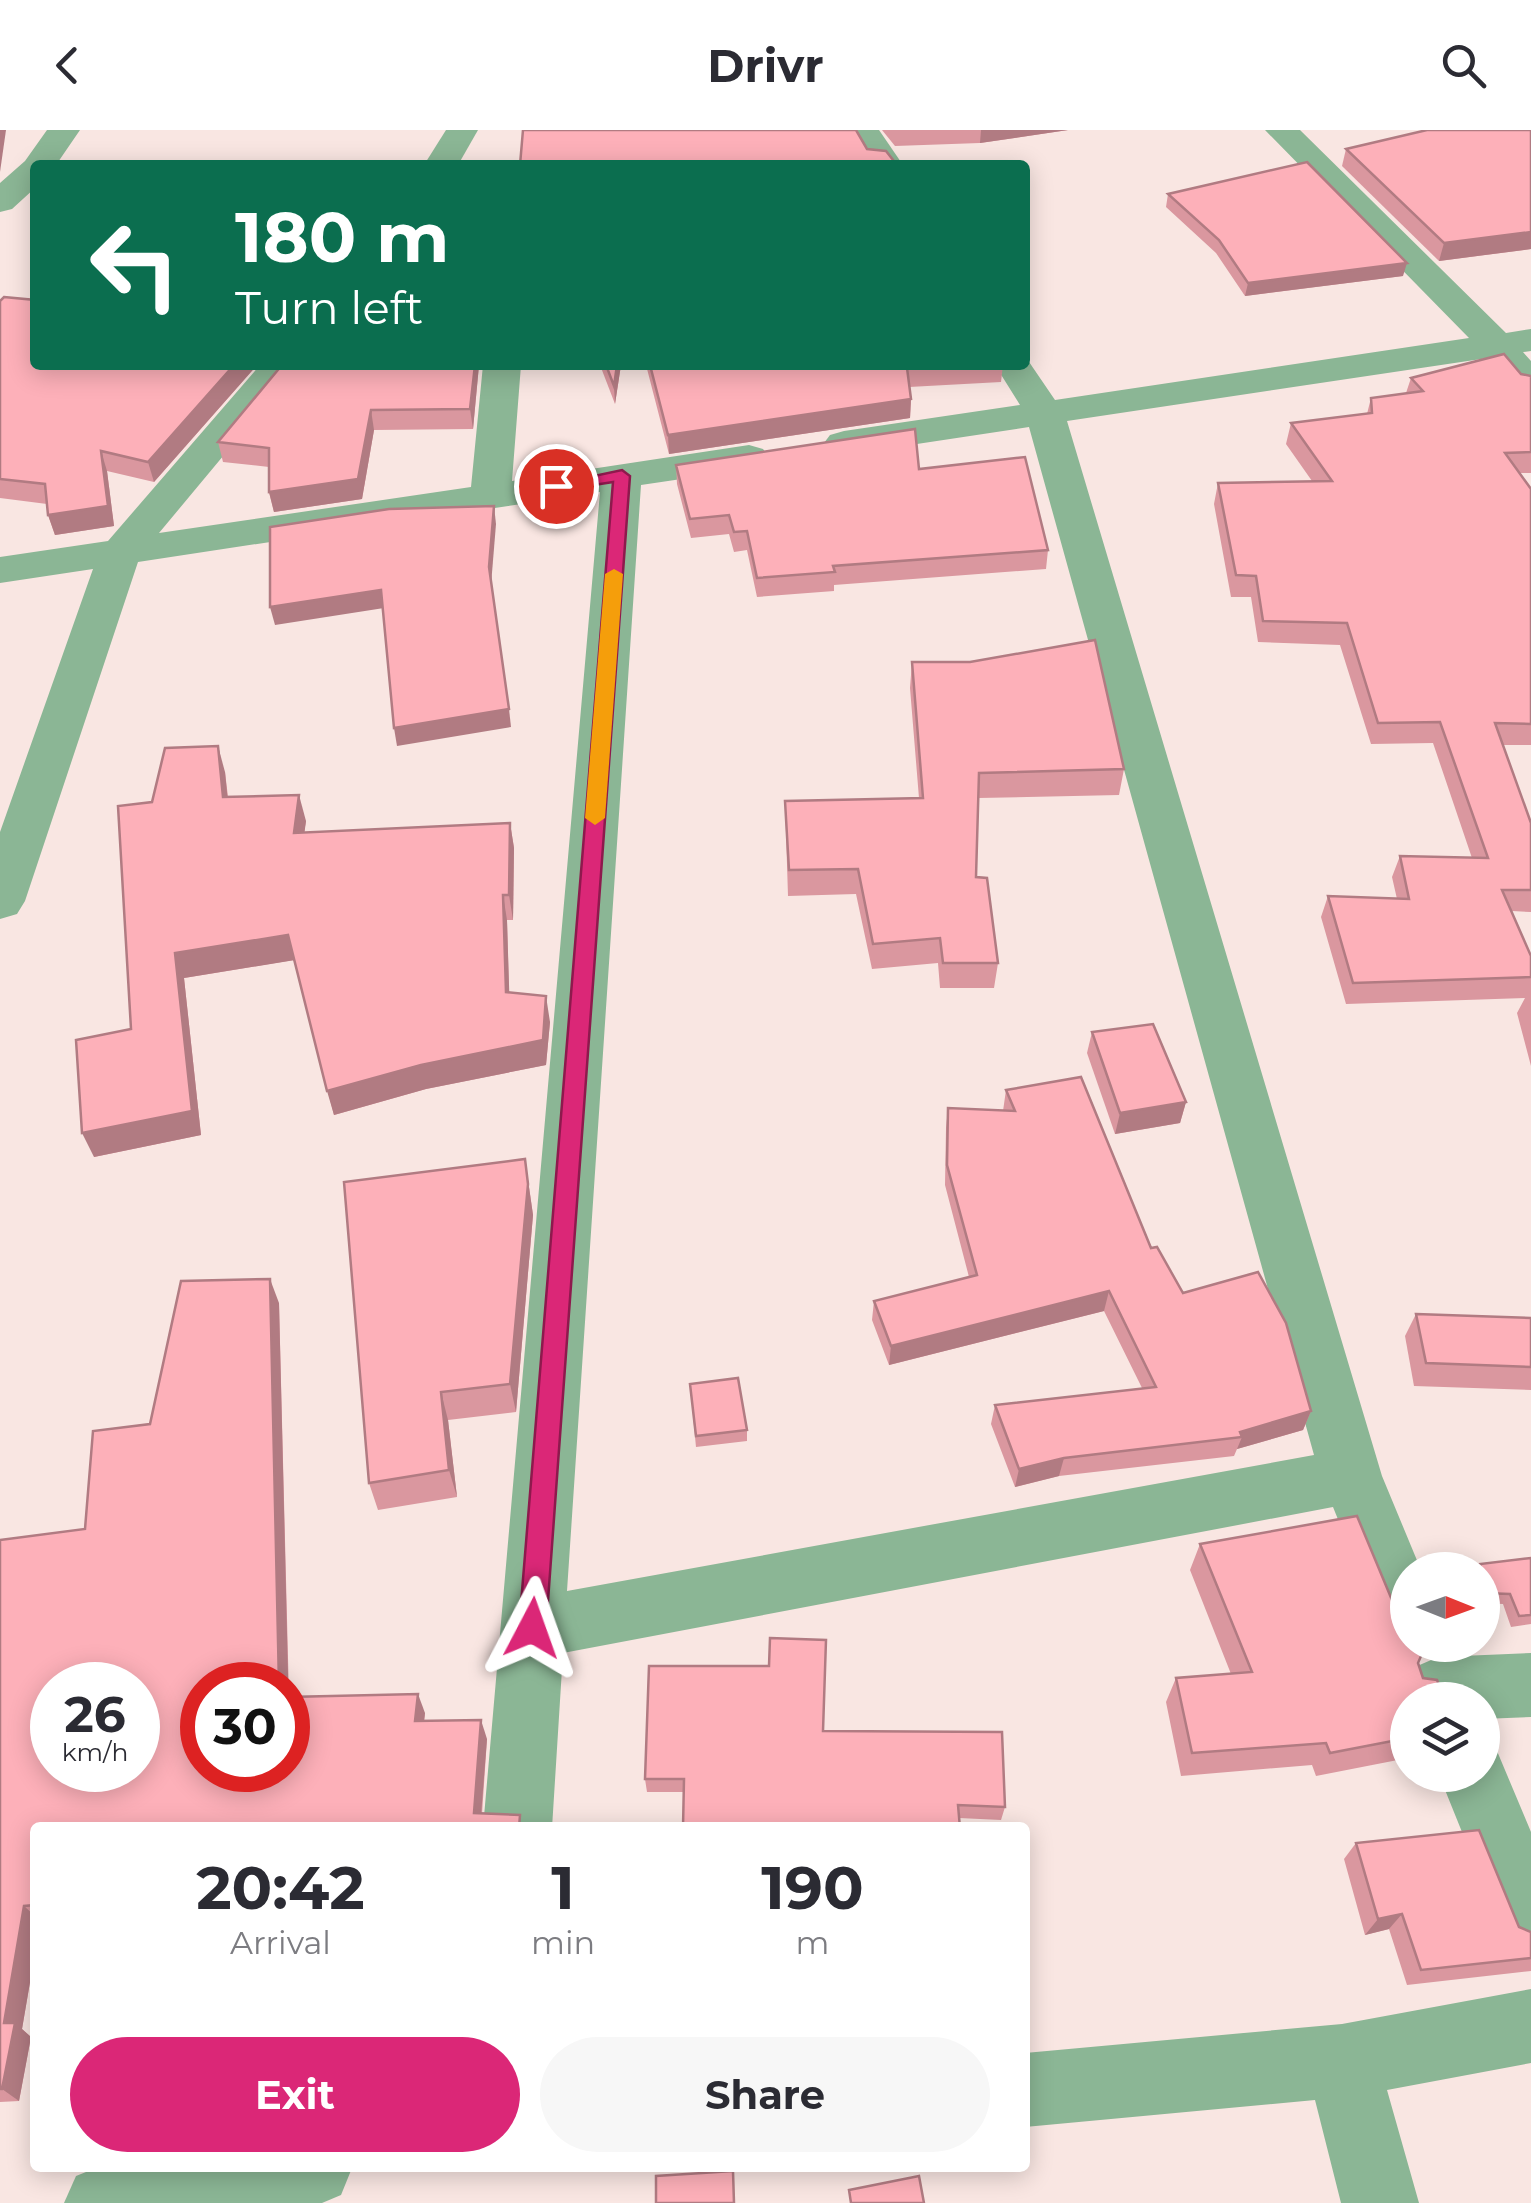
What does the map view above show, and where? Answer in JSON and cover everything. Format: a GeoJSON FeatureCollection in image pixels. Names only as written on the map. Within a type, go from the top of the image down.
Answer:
{"type":"FeatureCollection","features":[{"type":"Feature","properties":{"kind":"street"},"geometry":{"type":"LineString","coordinates":[[43,160],[64,130]]}},
{"type":"Feature","properties":{"kind":"street"},"geometry":{"type":"LineString","coordinates":[[445,160],[462,130]]}},
{"type":"Feature","properties":{"kind":"street"},"geometry":{"type":"LineString","coordinates":[[864,130],[883,160]]}},
{"type":"Feature","properties":{"kind":"street"},"geometry":{"type":"LineString","coordinates":[[1281,130],[1514,343],[1531,385]]}},
{"type":"Feature","properties":{"kind":"street"},"geometry":{"type":"LineString","coordinates":[[0,162],[30,164]]}},
{"type":"Feature","properties":{"kind":"street"},"geometry":{"type":"LineString","coordinates":[[0,202],[30,174]]}},
{"type":"Feature","properties":{"kind":"street"},"geometry":{"type":"LineString","coordinates":[[0,570],[1514,343]]}},
{"type":"Feature","properties":{"kind":"street"},"geometry":{"type":"LineString","coordinates":[[0,901],[120,554],[276,370]]}},
{"type":"Feature","properties":{"kind":"street"},"geometry":{"type":"LineString","coordinates":[[490,496],[502,370]]}},
{"type":"Feature","properties":{"kind":"street"},"geometry":{"type":"LineString","coordinates":[[1017,370],[1045,414],[1351,1476],[1390,1571]]}},
{"type":"Feature","properties":{"kind":"street"},"geometry":{"type":"LineString","coordinates":[[516,1822],[622,476]]}},
{"type":"Feature","properties":{"kind":"street"},"geometry":{"type":"LineString","coordinates":[[532,1628],[1351,1476]]}},
{"type":"Feature","properties":{"kind":"street"},"geometry":{"type":"LineString","coordinates":[[1433,1678],[1531,1685]]}},
{"type":"Feature","properties":{"kind":"street"},"geometry":{"type":"LineString","coordinates":[[1480,1792],[1531,1916]]}},
{"type":"Feature","properties":{"kind":"street"},"geometry":{"type":"LineString","coordinates":[[1030,2090],[1342,2061],[1531,2026]]}},
{"type":"Feature","properties":{"kind":"street"},"geometry":{"type":"LineString","coordinates":[[1342,2061],[1380,2203]]}},
{"type":"Feature","properties":{"kind":"street"},"geometry":{"type":"LineString","coordinates":[[102,2203],[290,2172]]}},
{"type":"Feature","properties":{"kind":"building"},"geometry":{"type":"Polygon","coordinates":[[[523,130],[856,130],[867,149],[886,151],[893,160],[520,160],[523,130]]]}},
{"type":"Feature","properties":{"kind":"building"},"geometry":{"type":"Polygon","coordinates":[[[1427,130],[1531,130],[1531,232],[1444,243],[1346,149],[1427,130]]]}},
{"type":"Feature","properties":{"kind":"building"},"geometry":{"type":"Polygon","coordinates":[[[1307,162],[1407,263],[1248,283],[1219,240],[1168,194],[1307,162]]]}},
{"type":"Feature","properties":{"kind":"building"},"geometry":{"type":"Polygon","coordinates":[[[4,297],[30,300],[30,370],[230,370],[148,462],[101,451],[108,506],[48,515],[45,484],[0,479],[0,301],[4,297]]]}},
{"type":"Feature","properties":{"kind":"building"},"geometry":{"type":"Polygon","coordinates":[[[1504,354],[1521,374],[1531,376],[1531,452],[1505,453],[1531,489],[1531,724],[1495,723],[1531,823],[1531,890],[1502,890],[1531,956],[1531,977],[1353,983],[1328,896],[1409,899],[1400,856],[1488,858],[1440,722],[1378,723],[1347,623],[1263,621],[1256,576],[1236,575],[1218,483],[1332,481],[1291,423],[1372,413],[1371,398],[1423,391],[1411,378],[1504,354]]]}},
{"type":"Feature","properties":{"kind":"building"},"geometry":{"type":"Polygon","coordinates":[[[278,370],[474,370],[470,409],[371,410],[358,479],[269,492],[269,448],[218,442],[278,370]]]}},
{"type":"Feature","properties":{"kind":"building"},"geometry":{"type":"Polygon","coordinates":[[[608,370],[616,370],[614,386],[608,370]]]}},
{"type":"Feature","properties":{"kind":"building"},"geometry":{"type":"Polygon","coordinates":[[[651,370],[907,370],[911,399],[668,435],[651,370]]]}},
{"type":"Feature","properties":{"kind":"building"},"geometry":{"type":"Polygon","coordinates":[[[915,429],[919,469],[1025,457],[1048,550],[833,566],[835,572],[757,578],[747,531],[734,532],[729,515],[690,519],[676,465],[915,429]]]}},
{"type":"Feature","properties":{"kind":"building"},"geometry":{"type":"Polygon","coordinates":[[[494,506],[489,567],[509,709],[394,728],[381,590],[270,607],[270,527],[389,509],[494,506]]]}},
{"type":"Feature","properties":{"kind":"building"},"geometry":{"type":"Polygon","coordinates":[[[1095,640],[1124,769],[979,773],[976,877],[987,878],[998,963],[943,963],[940,938],[873,944],[858,869],[789,870],[785,801],[923,798],[912,662],[970,662],[1095,640]]]}},
{"type":"Feature","properties":{"kind":"building"},"geometry":{"type":"Polygon","coordinates":[[[218,746],[223,797],[299,795],[294,833],[510,823],[509,895],[503,895],[506,992],[546,996],[543,1040],[421,1065],[327,1091],[288,935],[175,953],[192,1111],[82,1133],[76,1040],[131,1029],[118,806],[152,802],[165,748],[218,746]]]}},
{"type":"Feature","properties":{"kind":"building"},"geometry":{"type":"Polygon","coordinates":[[[1153,1024],[1186,1102],[1120,1113],[1092,1032],[1153,1024]]]}},
{"type":"Feature","properties":{"kind":"building"},"geometry":{"type":"Polygon","coordinates":[[[1081,1077],[1151,1248],[1157,1247],[1183,1293],[1258,1272],[1286,1323],[1311,1411],[1240,1432],[1242,1437],[1064,1458],[1019,1469],[995,1405],[1156,1387],[1109,1291],[891,1346],[874,1301],[977,1275],[947,1165],[948,1108],[1015,1111],[1006,1090],[1081,1077]]]}},
{"type":"Feature","properties":{"kind":"building"},"geometry":{"type":"Polygon","coordinates":[[[525,1159],[528,1184],[510,1384],[441,1392],[449,1470],[369,1483],[344,1182],[525,1159]]]}},
{"type":"Feature","properties":{"kind":"building"},"geometry":{"type":"Polygon","coordinates":[[[270,1279],[278,1662],[180,1662],[180,1792],[310,1792],[310,1696],[418,1694],[415,1721],[481,1720],[474,1813],[520,1815],[519,1822],[30,1822],[30,1905],[24,1906],[4,2023],[15,2023],[0,2089],[0,1540],[85,1529],[93,1431],[150,1424],[181,1281],[270,1279]]]}},
{"type":"Feature","properties":{"kind":"building"},"geometry":{"type":"Polygon","coordinates":[[[1416,1314],[1531,1318],[1531,1367],[1426,1363],[1416,1314]]]}},
{"type":"Feature","properties":{"kind":"building"},"geometry":{"type":"Polygon","coordinates":[[[738,1378],[747,1430],[696,1436],[690,1384],[738,1378]]]}},
{"type":"Feature","properties":{"kind":"building"},"geometry":{"type":"Polygon","coordinates":[[[1357,1516],[1390,1595],[1390,1662],[1418,1662],[1423,1678],[1438,1682],[1390,1682],[1390,1741],[1330,1753],[1326,1743],[1192,1753],[1176,1678],[1252,1672],[1200,1544],[1357,1516]]]}},
{"type":"Feature","properties":{"kind":"building"},"geometry":{"type":"Polygon","coordinates":[[[1531,1558],[1531,1615],[1519,1616],[1510,1594],[1500,1594],[1500,1562],[1531,1558]]]}},
{"type":"Feature","properties":{"kind":"building"},"geometry":{"type":"Polygon","coordinates":[[[770,1638],[826,1640],[823,1731],[1002,1732],[1005,1807],[958,1805],[959,1822],[683,1822],[684,1779],[645,1779],[649,1666],[769,1666],[770,1638]]]}},
{"type":"Feature","properties":{"kind":"building"},"geometry":{"type":"Polygon","coordinates":[[[1479,1830],[1519,1927],[1531,1932],[1531,1958],[1421,1970],[1402,1914],[1378,1919],[1356,1843],[1479,1830]]]}},
{"type":"Feature","properties":{"kind":"building"},"geometry":{"type":"Polygon","coordinates":[[[733,2172],[734,2203],[656,2203],[656,2176],[733,2172]]]}},
{"type":"Feature","properties":{"kind":"building"},"geometry":{"type":"Polygon","coordinates":[[[919,2176],[924,2203],[851,2203],[849,2190],[919,2176]]]}},
{"type":"Feature","properties":{"kind":"slow traffic"},"geometry":{"type":"LineString","coordinates":[[595,818],[614,574]]}},
{"type":"Feature","properties":{"kind":"route"},"geometry":{"type":"LineString","coordinates":[[532,1628],[622,476],[556,486]]}}]}
